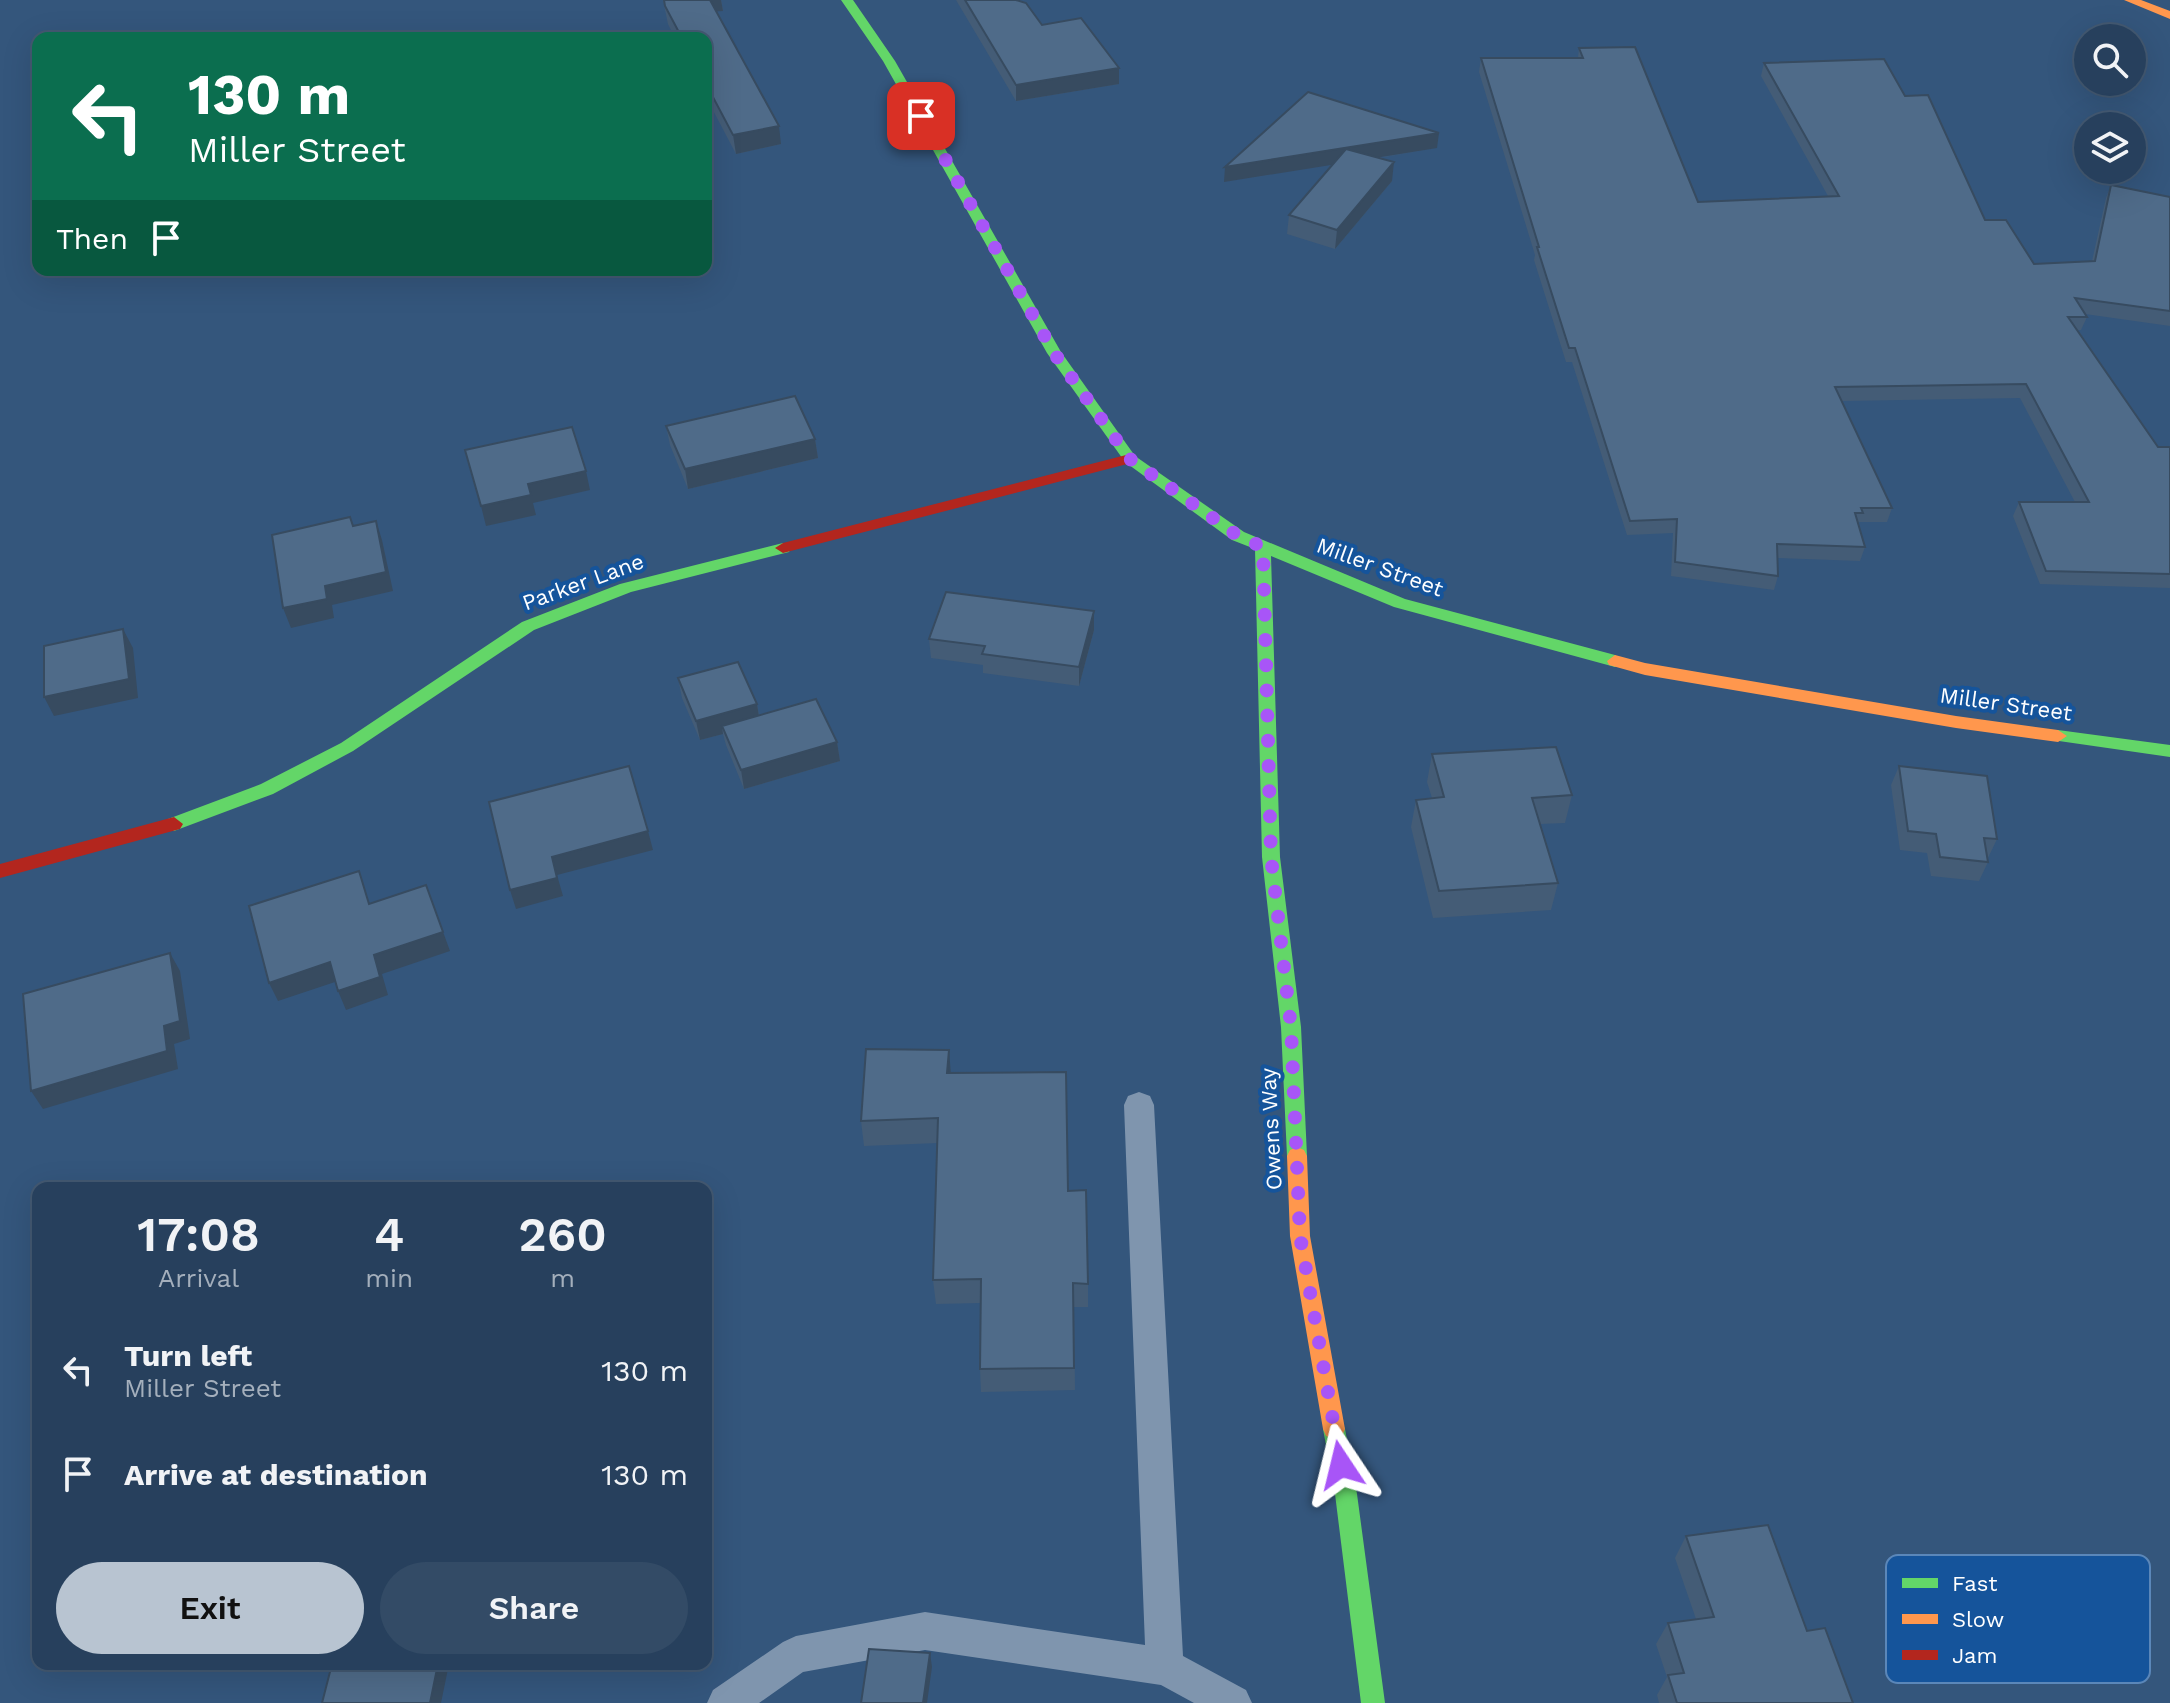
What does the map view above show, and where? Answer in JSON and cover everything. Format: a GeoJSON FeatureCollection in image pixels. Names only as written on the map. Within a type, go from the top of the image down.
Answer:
{"type":"FeatureCollection","features":[{"type":"Feature","properties":{"kind":"main road","name":"Miller Street"},"geometry":{"type":"LineString","coordinates":[[847,0],[889,61],[1054,353],[1130,459],[1238,536],[1400,603],[1645,669],[1956,722],[2170,751]]}},
{"type":"Feature","properties":{"kind":"main road"},"geometry":{"type":"LineString","coordinates":[[2130,0],[2170,15]]}},
{"type":"Feature","properties":{"kind":"main road","name":"Parker Lane"},"geometry":{"type":"LineString","coordinates":[[0,871],[176,824],[267,789],[347,747],[528,626],[626,588],[1130,459]]}},
{"type":"Feature","properties":{"kind":"main road","name":"Owens Way"},"geometry":{"type":"LineString","coordinates":[[1263,547],[1271,857],[1291,1027],[1300,1236],[1346,1494],[1373,1703]]}},
{"type":"Feature","properties":{"kind":"lane"},"geometry":{"type":"LineString","coordinates":[[1139,1105],[1165,1667]]}},
{"type":"Feature","properties":{"kind":"lane"},"geometry":{"type":"LineString","coordinates":[[726,1703],[796,1655],[925,1631],[1165,1667],[1233,1703]]}},
{"type":"Feature","properties":{"kind":"building"},"geometry":{"type":"Polygon","coordinates":[[[664,0],[710,0],[779,126],[733,135],[712,95],[712,32],[679,32],[664,0]]]}},
{"type":"Feature","properties":{"kind":"building"},"geometry":{"type":"Polygon","coordinates":[[[965,0],[1016,0],[1026,3],[1042,25],[1081,18],[1119,68],[1016,85],[965,0]]]}},
{"type":"Feature","properties":{"kind":"building"},"geometry":{"type":"Polygon","coordinates":[[[1635,47],[1698,202],[1839,196],[1764,63],[1884,59],[1905,96],[1928,95],[1985,220],[2006,220],[2034,264],[2095,261],[2111,185],[2170,197],[2170,311],[2075,298],[2087,317],[2068,317],[2158,447],[2170,447],[2170,574],[2046,571],[2019,502],[2089,502],[2026,384],[1835,387],[1892,508],[1861,508],[1863,513],[1855,513],[1865,547],[1777,544],[1778,576],[1675,562],[1677,519],[1630,521],[1575,348],[1569,348],[1481,58],[1583,58],[1579,48],[1635,47]]]}},
{"type":"Feature","properties":{"kind":"building"},"geometry":{"type":"Polygon","coordinates":[[[1308,92],[1439,133],[1225,167],[1308,92]]]}},
{"type":"Feature","properties":{"kind":"building"},"geometry":{"type":"Polygon","coordinates":[[[1346,149],[1394,162],[1337,230],[1289,215],[1346,149]]]}},
{"type":"Feature","properties":{"kind":"building"},"geometry":{"type":"Polygon","coordinates":[[[795,396],[815,439],[685,469],[666,426],[795,396]]]}},
{"type":"Feature","properties":{"kind":"building"},"geometry":{"type":"Polygon","coordinates":[[[572,427],[586,471],[528,484],[531,495],[481,506],[465,450],[572,427]]]}},
{"type":"Feature","properties":{"kind":"building"},"geometry":{"type":"Polygon","coordinates":[[[350,517],[353,526],[376,521],[386,572],[325,586],[327,599],[283,608],[272,535],[350,517]]]}},
{"type":"Feature","properties":{"kind":"building"},"geometry":{"type":"Polygon","coordinates":[[[946,592],[1094,611],[1079,667],[982,654],[985,646],[929,639],[946,592]]]}},
{"type":"Feature","properties":{"kind":"building"},"geometry":{"type":"Polygon","coordinates":[[[123,629],[129,679],[44,697],[44,646],[123,629]]]}},
{"type":"Feature","properties":{"kind":"building"},"geometry":{"type":"Polygon","coordinates":[[[738,662],[757,704],[696,721],[678,678],[738,662]]]}},
{"type":"Feature","properties":{"kind":"building"},"geometry":{"type":"Polygon","coordinates":[[[816,699],[837,742],[741,770],[722,726],[816,699]]]}},
{"type":"Feature","properties":{"kind":"building"},"geometry":{"type":"Polygon","coordinates":[[[1556,747],[1572,795],[1532,798],[1558,883],[1439,891],[1416,800],[1444,797],[1432,754],[1556,747]]]}},
{"type":"Feature","properties":{"kind":"building"},"geometry":{"type":"Polygon","coordinates":[[[629,766],[648,831],[552,857],[557,878],[510,890],[489,802],[629,766]]]}},
{"type":"Feature","properties":{"kind":"building"},"geometry":{"type":"Polygon","coordinates":[[[1899,766],[1987,776],[1997,839],[1984,838],[1988,862],[1940,857],[1936,834],[1908,831],[1899,766]]]}},
{"type":"Feature","properties":{"kind":"building"},"geometry":{"type":"Polygon","coordinates":[[[359,871],[369,904],[426,885],[443,932],[374,955],[380,977],[338,991],[330,962],[269,983],[249,906],[359,871]]]}},
{"type":"Feature","properties":{"kind":"building"},"geometry":{"type":"Polygon","coordinates":[[[170,953],[180,1021],[164,1026],[167,1051],[31,1091],[23,994],[170,953]]]}},
{"type":"Feature","properties":{"kind":"building"},"geometry":{"type":"Polygon","coordinates":[[[866,1049],[949,1050],[947,1073],[1066,1072],[1068,1191],[1086,1190],[1088,1284],[1073,1283],[1074,1368],[980,1369],[981,1279],[933,1280],[938,1118],[861,1121],[866,1049]]]}},
{"type":"Feature","properties":{"kind":"building"},"geometry":{"type":"Polygon","coordinates":[[[1768,1525],[1807,1631],[1825,1628],[1853,1703],[1677,1703],[1668,1675],[1684,1673],[1668,1623],[1714,1617],[1686,1536],[1768,1525]]]}},
{"type":"Feature","properties":{"kind":"building"},"geometry":{"type":"Polygon","coordinates":[[[869,1649],[930,1653],[923,1703],[861,1703],[869,1649]]]}},
{"type":"Feature","properties":{"kind":"building"},"geometry":{"type":"Polygon","coordinates":[[[330,1670],[437,1670],[430,1703],[322,1703],[330,1670]]]}},
{"type":"Feature","properties":{"kind":"traffic: fast"},"geometry":{"type":"LineString","coordinates":[[847,0],[889,61],[1054,353],[1130,459],[1238,536],[1400,603],[1615,661]]}},
{"type":"Feature","properties":{"kind":"traffic: fast"},"geometry":{"type":"LineString","coordinates":[[1263,547],[1271,857],[1291,1027],[1297,1156]]}},
{"type":"Feature","properties":{"kind":"traffic: fast"},"geometry":{"type":"LineString","coordinates":[[174,824],[267,789],[347,747],[528,626],[626,588],[783,548]]}},
{"type":"Feature","properties":{"kind":"traffic: fast"},"geometry":{"type":"LineString","coordinates":[[2058,736],[2170,751]]}},
{"type":"Feature","properties":{"kind":"traffic: fast"},"geometry":{"type":"LineString","coordinates":[[1334,1429],[1346,1494],[1373,1703]]}},
{"type":"Feature","properties":{"kind":"traffic: slow"},"geometry":{"type":"LineString","coordinates":[[2130,0],[2170,15]]}},
{"type":"Feature","properties":{"kind":"traffic: slow"},"geometry":{"type":"LineString","coordinates":[[1615,661],[1645,669],[1956,722],[2058,736]]}},
{"type":"Feature","properties":{"kind":"traffic: slow"},"geometry":{"type":"LineString","coordinates":[[1297,1156],[1300,1236],[1334,1429]]}},
{"type":"Feature","properties":{"kind":"traffic: jam"},"geometry":{"type":"LineString","coordinates":[[783,548],[1130,459]]}},
{"type":"Feature","properties":{"kind":"traffic: jam"},"geometry":{"type":"LineString","coordinates":[[0,871],[174,824]]}},
{"type":"Feature","properties":{"kind":"route"},"geometry":{"type":"LineString","coordinates":[[921,116],[1054,353],[1130,459],[1238,536],[1263,547],[1271,857],[1291,1027],[1300,1236],[1341,1465]]}}]}
